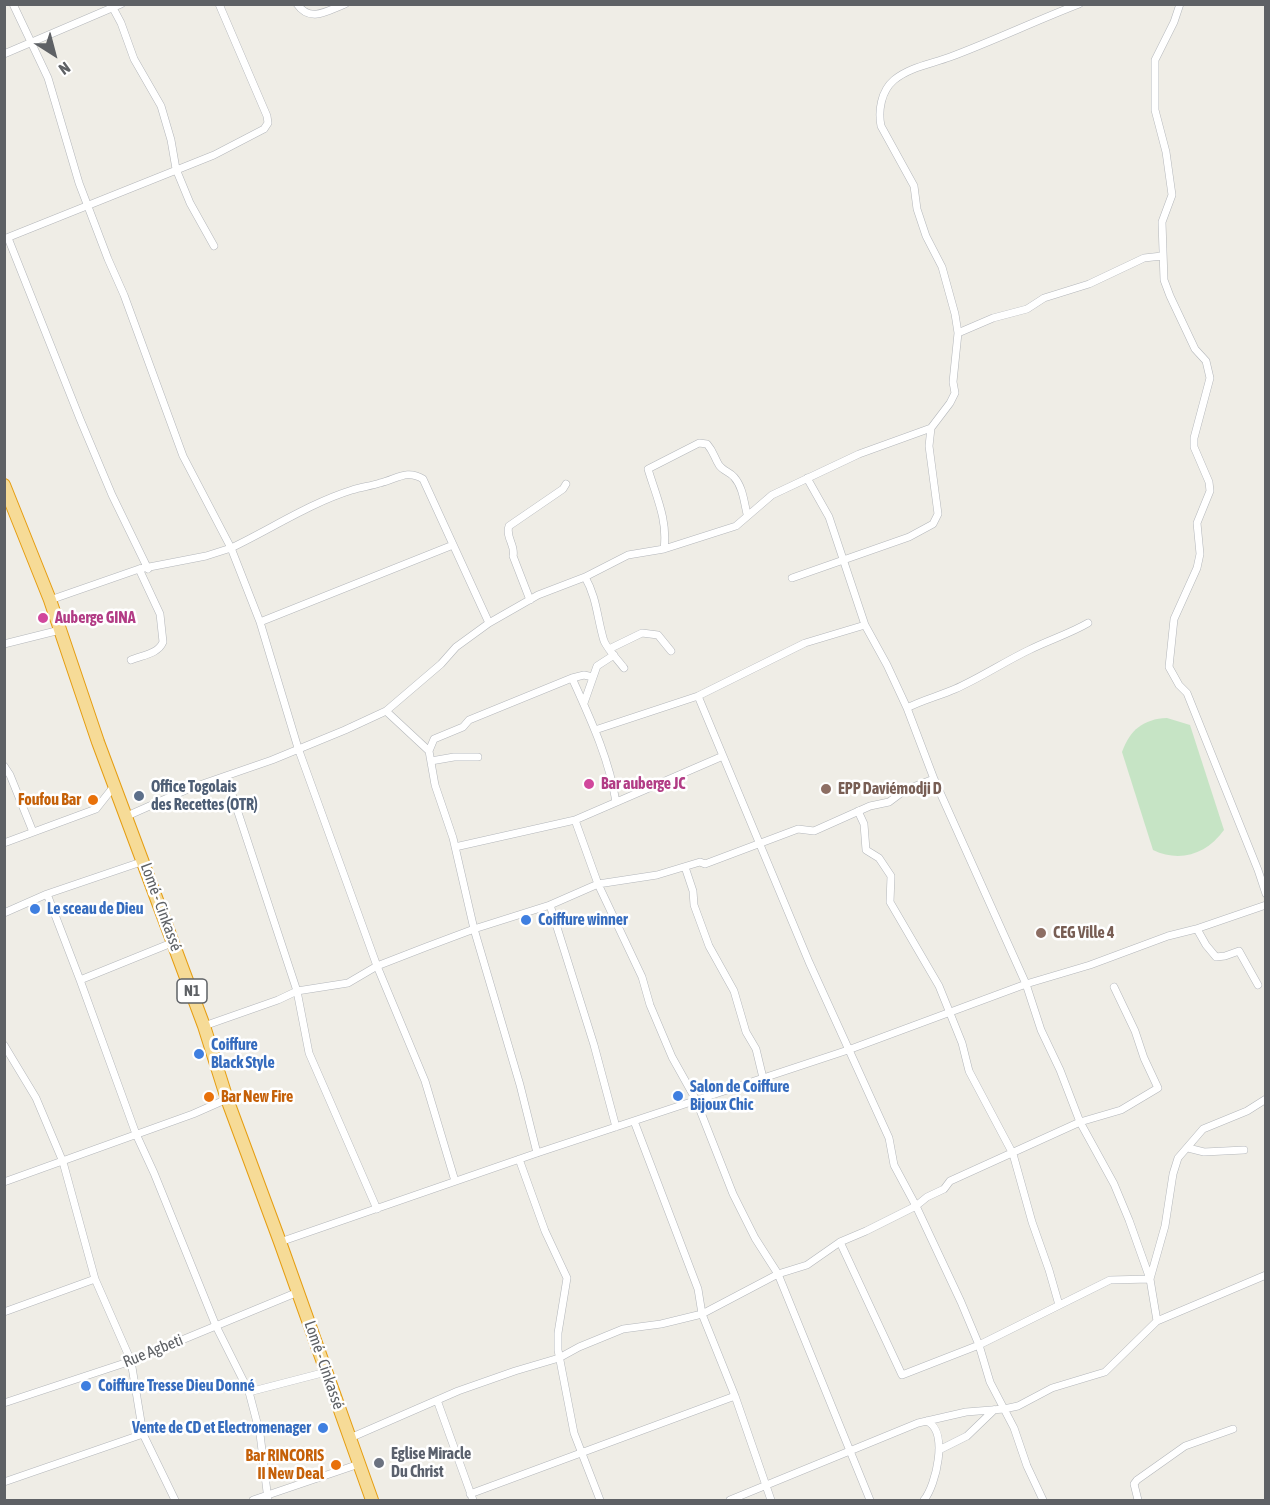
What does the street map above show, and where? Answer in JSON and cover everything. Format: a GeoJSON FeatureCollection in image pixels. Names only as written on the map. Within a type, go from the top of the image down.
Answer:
{"type":"FeatureCollection","features":[{"type":"Feature","properties":{"kind":"highway","name":"Lomé - Cinkassé"},"geometry":{"type":"LineString","coordinates":[[4,485],[7,500],[51,600],[115,784],[204,1026],[227,1099],[372,1500]]}},
{"type":"Feature","properties":{"kind":"street"},"geometry":{"type":"LineString","coordinates":[[13,4],[48,78],[87,206],[124,295],[183,456],[231,548],[260,622],[298,749],[377,966],[425,1081],[455,1181]]}},
{"type":"Feature","properties":{"kind":"street"},"geometry":{"type":"LineString","coordinates":[[4,54],[121,4]]}},
{"type":"Feature","properties":{"kind":"street"},"geometry":{"type":"LineString","coordinates":[[148,569],[112,495],[6,238],[214,155],[251,138],[264,129],[268,123],[267,116],[219,4]]}},
{"type":"Feature","properties":{"kind":"street"},"geometry":{"type":"LineString","coordinates":[[297,4],[304,13],[315,16],[345,4]]}},
{"type":"Feature","properties":{"kind":"street"},"geometry":{"type":"LineString","coordinates":[[127,816],[189,789],[298,749],[386,711],[441,664],[456,647],[489,623],[530,600],[585,577],[628,555],[664,549],[736,526],[747,514],[772,495],[859,454],[931,428],[951,403],[955,393],[952,382],[958,333],[956,314],[942,267],[926,236],[920,218],[914,186],[881,126],[879,116],[882,98],[892,81],[904,74],[1079,4]]}},
{"type":"Feature","properties":{"kind":"street"},"geometry":{"type":"LineString","coordinates":[[280,1242],[519,1159],[848,1050],[1026,984],[1090,965],[1168,936],[1197,929],[1263,905],[1266,895],[1258,870],[1188,693],[1179,685],[1169,667],[1174,620],[1197,568],[1200,554],[1197,523],[1210,491],[1209,482],[1194,447],[1194,438],[1210,378],[1206,361],[1195,349],[1170,296],[1164,280],[1162,256],[1162,222],[1172,195],[1166,153],[1155,110],[1155,60],[1174,22],[1180,4]]}},
{"type":"Feature","properties":{"kind":"street"},"geometry":{"type":"LineString","coordinates":[[113,8],[121,23],[130,51],[164,113],[176,169],[190,203],[214,246]]}},
{"type":"Feature","properties":{"kind":"street"},"geometry":{"type":"LineString","coordinates":[[958,333],[993,318],[1027,309],[1044,298],[1089,284],[1144,258],[1162,256]]}},
{"type":"Feature","properties":{"kind":"street"},"geometry":{"type":"LineString","coordinates":[[792,578],[909,537],[933,524],[938,514],[929,446],[931,428]]}},
{"type":"Feature","properties":{"kind":"street"},"geometry":{"type":"LineString","coordinates":[[664,549],[666,532],[663,513],[648,469],[699,444],[707,444],[715,452],[718,464],[733,475],[741,489],[747,514]]}},
{"type":"Feature","properties":{"kind":"street"},"geometry":{"type":"LineString","coordinates":[[51,600],[139,569],[206,556],[231,548],[311,507],[352,490],[415,474],[423,479],[489,623]]}},
{"type":"Feature","properties":{"kind":"street"},"geometry":{"type":"LineString","coordinates":[[807,478],[829,518],[865,625],[907,708],[934,779],[1026,984],[1041,1030],[1060,1070],[1080,1122],[1114,1184],[1150,1280],[1157,1321]]}},
{"type":"Feature","properties":{"kind":"street"},"geometry":{"type":"LineString","coordinates":[[530,600],[513,556],[514,551],[507,530],[509,526],[563,489],[566,484]]}},
{"type":"Feature","properties":{"kind":"street"},"geometry":{"type":"LineString","coordinates":[[260,622],[453,545]]}},
{"type":"Feature","properties":{"kind":"street"},"geometry":{"type":"LineString","coordinates":[[131,660],[154,652],[162,646],[163,642],[160,614],[139,569]]}},
{"type":"Feature","properties":{"kind":"street"},"geometry":{"type":"LineString","coordinates":[[585,577],[598,610],[605,642],[624,668]]}},
{"type":"Feature","properties":{"kind":"street"},"geometry":{"type":"LineString","coordinates":[[907,708],[955,689],[1007,661],[1046,642],[1070,634],[1088,623]]}},
{"type":"Feature","properties":{"kind":"street"},"geometry":{"type":"LineString","coordinates":[[595,730],[698,696],[806,643],[865,625]]}},
{"type":"Feature","properties":{"kind":"street"},"geometry":{"type":"LineString","coordinates":[[4,644],[60,630]]}},
{"type":"Feature","properties":{"kind":"street"},"geometry":{"type":"LineString","coordinates":[[609,649],[642,633],[658,635],[671,651]]}},
{"type":"Feature","properties":{"kind":"street"},"geometry":{"type":"LineString","coordinates":[[584,703],[597,666],[614,655]]}},
{"type":"Feature","properties":{"kind":"street"},"geometry":{"type":"LineString","coordinates":[[537,1153],[520,1085],[474,929],[455,847],[435,785],[429,751],[434,739],[463,727],[469,720],[572,678],[584,675],[593,677]]}},
{"type":"Feature","properties":{"kind":"street"},"geometry":{"type":"LineString","coordinates":[[572,678],[612,776],[616,802]]}},
{"type":"Feature","properties":{"kind":"street"},"geometry":{"type":"LineString","coordinates":[[698,696],[848,1050],[889,1138],[894,1165],[916,1206],[979,1345],[990,1382],[1014,1428],[1027,1466],[1043,1500]]}},
{"type":"Feature","properties":{"kind":"street"},"geometry":{"type":"LineString","coordinates":[[386,711],[429,751]]}},
{"type":"Feature","properties":{"kind":"street"},"geometry":{"type":"LineString","coordinates":[[455,847],[575,820],[723,756]]}},
{"type":"Feature","properties":{"kind":"street"},"geometry":{"type":"LineString","coordinates":[[431,761],[454,757],[478,757]]}},
{"type":"Feature","properties":{"kind":"street"},"geometry":{"type":"LineString","coordinates":[[4,766],[10,774],[33,832]]}},
{"type":"Feature","properties":{"kind":"street"},"geometry":{"type":"LineString","coordinates":[[226,776],[297,991],[309,1053],[377,1209]]}},
{"type":"Feature","properties":{"kind":"street"},"geometry":{"type":"LineString","coordinates":[[204,1026],[297,991],[348,983],[377,966],[474,929],[550,905],[598,884],[657,875],[700,862],[705,864],[798,829],[814,831],[889,801],[905,790],[934,779]]}},
{"type":"Feature","properties":{"kind":"street"},"geometry":{"type":"LineString","coordinates":[[4,843],[96,808],[115,784]]}},
{"type":"Feature","properties":{"kind":"street"},"geometry":{"type":"LineString","coordinates":[[858,812],[864,824],[866,850],[879,858],[891,876],[890,902],[939,986],[962,1043],[969,1071],[1013,1154],[1059,1305]]}},
{"type":"Feature","properties":{"kind":"street"},"geometry":{"type":"LineString","coordinates":[[575,820],[598,884],[642,978],[650,1005],[672,1057],[696,1100],[733,1194],[755,1238],[778,1274],[870,1500]]}},
{"type":"Feature","properties":{"kind":"street"},"geometry":{"type":"LineString","coordinates":[[4,914],[47,894],[144,861]]}},
{"type":"Feature","properties":{"kind":"street"},"geometry":{"type":"LineString","coordinates":[[685,867],[693,891],[694,905],[709,946],[734,991],[746,1032],[756,1049],[763,1078]]}},
{"type":"Feature","properties":{"kind":"street"},"geometry":{"type":"LineString","coordinates":[[47,894],[136,1134],[216,1326],[249,1392],[260,1434],[267,1498]]}},
{"type":"Feature","properties":{"kind":"street"},"geometry":{"type":"LineString","coordinates":[[550,905],[594,1045],[616,1127]]}},
{"type":"Feature","properties":{"kind":"street"},"geometry":{"type":"LineString","coordinates":[[1197,929],[1216,957],[1239,951],[1258,985]]}},
{"type":"Feature","properties":{"kind":"street"},"geometry":{"type":"LineString","coordinates":[[80,980],[174,942]]}},
{"type":"Feature","properties":{"kind":"street"},"geometry":{"type":"LineString","coordinates":[[350,1438],[458,1391],[560,1358],[579,1347],[623,1329],[661,1324],[702,1314],[778,1274],[807,1265],[840,1242],[866,1232],[916,1206],[927,1197],[944,1189],[950,1181],[1080,1122],[1121,1110],[1158,1088],[1114,987]]}},
{"type":"Feature","properties":{"kind":"street"},"geometry":{"type":"LineString","coordinates":[[4,1045],[36,1098],[63,1162],[95,1279],[131,1361],[143,1434],[175,1500]]}},
{"type":"Feature","properties":{"kind":"street"},"geometry":{"type":"LineString","coordinates":[[4,1182],[193,1114],[227,1099]]}},
{"type":"Feature","properties":{"kind":"street"},"geometry":{"type":"LineString","coordinates":[[1150,1280],[1165,1226],[1173,1174],[1178,1158],[1203,1129],[1247,1111],[1266,1099]]}},
{"type":"Feature","properties":{"kind":"street"},"geometry":{"type":"LineString","coordinates":[[634,1121],[698,1289],[702,1314],[735,1396],[771,1500]]}},
{"type":"Feature","properties":{"kind":"street"},"geometry":{"type":"LineString","coordinates":[[1188,1148],[1211,1152],[1244,1150]]}},
{"type":"Feature","properties":{"kind":"street"},"geometry":{"type":"LineString","coordinates":[[519,1159],[545,1231],[567,1278],[558,1334],[560,1358],[574,1433],[600,1500]]}},
{"type":"Feature","properties":{"kind":"street"},"geometry":{"type":"LineString","coordinates":[[840,1242],[902,1375],[979,1345],[1110,1280],[1150,1280]]}},
{"type":"Feature","properties":{"kind":"street"},"geometry":{"type":"LineString","coordinates":[[730,1500],[927,1421],[966,1412],[1018,1406],[1052,1388],[1105,1372],[1157,1321],[1266,1275]]}},
{"type":"Feature","properties":{"kind":"street"},"geometry":{"type":"LineString","coordinates":[[4,1312],[95,1279]]}},
{"type":"Feature","properties":{"kind":"street","name":"Rue Agbeti"},"geometry":{"type":"LineString","coordinates":[[4,1403],[131,1361],[298,1292]]}},
{"type":"Feature","properties":{"kind":"street"},"geometry":{"type":"LineString","coordinates":[[249,1392],[326,1372]]}},
{"type":"Feature","properties":{"kind":"street"},"geometry":{"type":"LineString","coordinates":[[437,1400],[472,1497],[735,1396]]}},
{"type":"Feature","properties":{"kind":"street"},"geometry":{"type":"LineString","coordinates":[[939,1450],[967,1436],[995,1410]]}},
{"type":"Feature","properties":{"kind":"street"},"geometry":{"type":"LineString","coordinates":[[924,1500],[935,1480],[939,1450],[936,1431],[932,1423],[927,1421]]}},
{"type":"Feature","properties":{"kind":"street"},"geometry":{"type":"LineString","coordinates":[[1138,1500],[1134,1484],[1137,1480],[1185,1446],[1233,1429]]}},
{"type":"Feature","properties":{"kind":"street"},"geometry":{"type":"LineString","coordinates":[[4,1482],[143,1434]]}},
{"type":"Feature","properties":{"kind":"street"},"geometry":{"type":"LineString","coordinates":[[253,1500],[267,1498],[359,1464]]}},
{"type":"Feature","properties":{"kind":"green space"},"geometry":{"type":"Polygon","coordinates":[[[1167,718],[1190,725],[1224,830],[1210,845],[1183,856],[1163,854],[1153,850],[1122,752],[1138,727],[1144,723],[1167,718]]]}},
{"type":"Feature","properties":{"kind":"place","name":"Auberge GINA"},"geometry":{"type":"Point","coordinates":[43,618]}},
{"type":"Feature","properties":{"kind":"place","name":"Bar auberge JC"},"geometry":{"type":"Point","coordinates":[589,784]}},
{"type":"Feature","properties":{"kind":"place","name":"EPP Daviémodji D"},"geometry":{"type":"Point","coordinates":[826,789]}},
{"type":"Feature","properties":{"kind":"place","name":"Office Togolais des Recettes (OTR)"},"geometry":{"type":"Point","coordinates":[139,796]}},
{"type":"Feature","properties":{"kind":"place","name":"Foufou Bar"},"geometry":{"type":"Point","coordinates":[93,800]}},
{"type":"Feature","properties":{"kind":"place","name":"Le sceau de Dieu"},"geometry":{"type":"Point","coordinates":[35,909]}},
{"type":"Feature","properties":{"kind":"place","name":"Coiffure winner"},"geometry":{"type":"Point","coordinates":[526,920]}},
{"type":"Feature","properties":{"kind":"place","name":"CEG Ville 4"},"geometry":{"type":"Point","coordinates":[1041,933]}},
{"type":"Feature","properties":{"kind":"place","name":"Coiffure Black Style"},"geometry":{"type":"Point","coordinates":[199,1054]}},
{"type":"Feature","properties":{"kind":"place","name":"Salon de Coiffure Bijoux Chic"},"geometry":{"type":"Point","coordinates":[678,1096]}},
{"type":"Feature","properties":{"kind":"place","name":"Bar New Fire"},"geometry":{"type":"Point","coordinates":[209,1097]}},
{"type":"Feature","properties":{"kind":"place","name":"Coiffure Tresse Dieu Donné"},"geometry":{"type":"Point","coordinates":[86,1386]}},
{"type":"Feature","properties":{"kind":"place","name":"Vente de CD et Electromenager"},"geometry":{"type":"Point","coordinates":[323,1428]}},
{"type":"Feature","properties":{"kind":"place","name":"Eglise Miracle Du Christ"},"geometry":{"type":"Point","coordinates":[379,1463]}},
{"type":"Feature","properties":{"kind":"place","name":"Bar RINCORIS II New Deal"},"geometry":{"type":"Point","coordinates":[336,1465]}}]}
